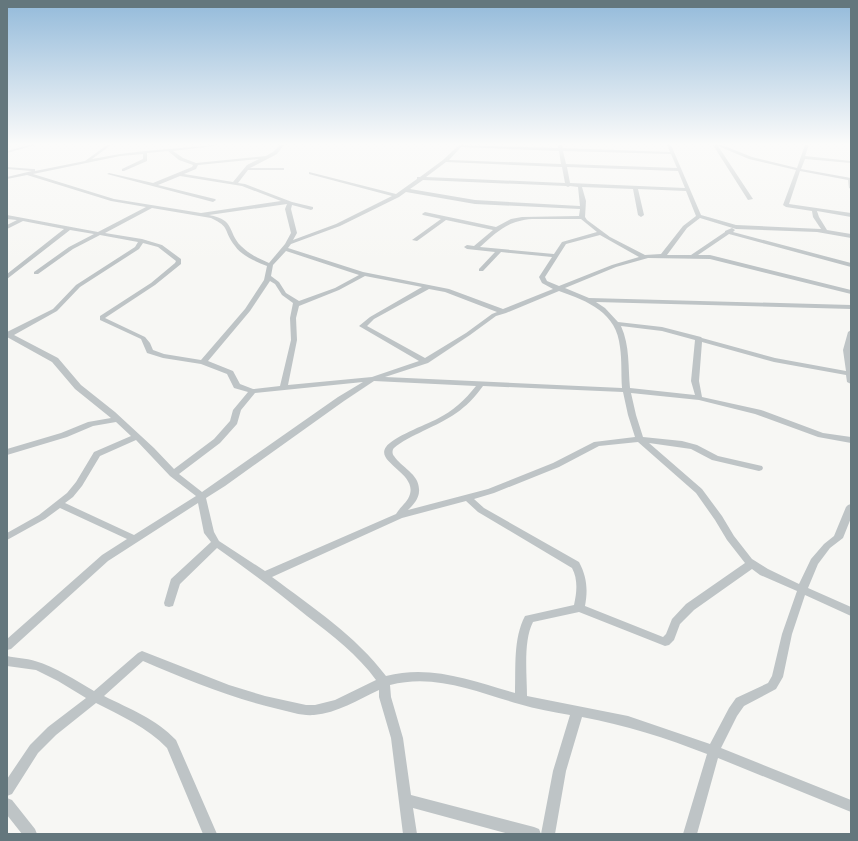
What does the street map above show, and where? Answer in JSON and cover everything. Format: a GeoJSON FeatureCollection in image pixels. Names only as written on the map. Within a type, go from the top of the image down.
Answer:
{"type":"FeatureCollection","features":[{"type":"Feature","properties":{"kind":"street"},"geometry":{"type":"LineString","coordinates":[[61,184],[113,200],[200,214],[226,223],[229,227],[231,237],[236,245],[255,258],[270,265]]}},
{"type":"Feature","properties":{"kind":"street"},"geometry":{"type":"LineString","coordinates":[[150,184],[213,200]]}},
{"type":"Feature","properties":{"kind":"street"},"geometry":{"type":"LineString","coordinates":[[238,184],[288,203],[311,208]]}},
{"type":"Feature","properties":{"kind":"street"},"geometry":{"type":"LineString","coordinates":[[353,184],[397,196]]}},
{"type":"Feature","properties":{"kind":"street"},"geometry":{"type":"LineString","coordinates":[[290,243],[338,225],[397,196],[412,184]]}},
{"type":"Feature","properties":{"kind":"street"},"geometry":{"type":"LineString","coordinates":[[535,184],[688,190]]}},
{"type":"Feature","properties":{"kind":"street"},"geometry":{"type":"LineString","coordinates":[[686,184],[699,216]]}},
{"type":"Feature","properties":{"kind":"street"},"geometry":{"type":"LineString","coordinates":[[740,184],[750,199]]}},
{"type":"Feature","properties":{"kind":"street"},"geometry":{"type":"LineString","coordinates":[[793,184],[786,204],[851,215]]}},
{"type":"Feature","properties":{"kind":"street"},"geometry":{"type":"LineString","coordinates":[[580,187],[583,208],[582,217]]}},
{"type":"Feature","properties":{"kind":"street"},"geometry":{"type":"LineString","coordinates":[[635,188],[642,215]]}},
{"type":"Feature","properties":{"kind":"street"},"geometry":{"type":"LineString","coordinates":[[406,190],[475,202],[583,208]]}},
{"type":"Feature","properties":{"kind":"street"},"geometry":{"type":"LineString","coordinates":[[200,214],[288,203]]}},
{"type":"Feature","properties":{"kind":"street"},"geometry":{"type":"LineString","coordinates":[[203,362],[248,310],[268,277],[270,265],[290,243],[294,233],[288,203]]}},
{"type":"Feature","properties":{"kind":"street"},"geometry":{"type":"LineString","coordinates":[[36,273],[71,248],[150,206]]}},
{"type":"Feature","properties":{"kind":"street"},"geometry":{"type":"LineString","coordinates":[[814,209],[816,217],[826,231]]}},
{"type":"Feature","properties":{"kind":"street"},"geometry":{"type":"LineString","coordinates":[[425,214],[498,229]]}},
{"type":"Feature","properties":{"kind":"street"},"geometry":{"type":"LineString","coordinates":[[699,216],[736,227],[826,231],[851,236]]}},
{"type":"Feature","properties":{"kind":"street"},"geometry":{"type":"LineString","coordinates":[[663,256],[685,227],[699,216]]}},
{"type":"Feature","properties":{"kind":"street"},"geometry":{"type":"LineString","coordinates":[[7,217],[142,241],[160,246],[179,260],[178,264],[153,284],[102,317],[102,319],[143,338],[147,342],[150,351],[157,354],[203,362],[230,373],[239,387],[253,391],[373,379],[481,384],[575,386],[627,390],[699,398],[758,412],[821,435],[851,440]]}},
{"type":"Feature","properties":{"kind":"street"},"geometry":{"type":"LineString","coordinates":[[475,248],[509,222],[534,218],[565,219],[582,217],[600,233],[644,257]]}},
{"type":"Feature","properties":{"kind":"street"},"geometry":{"type":"LineString","coordinates":[[415,240],[444,218]]}},
{"type":"Feature","properties":{"kind":"street"},"geometry":{"type":"LineString","coordinates":[[7,227],[22,220]]}},
{"type":"Feature","properties":{"kind":"street"},"geometry":{"type":"LineString","coordinates":[[693,256],[736,227]]}},
{"type":"Feature","properties":{"kind":"street"},"geometry":{"type":"LineString","coordinates":[[7,278],[69,228]]}},
{"type":"Feature","properties":{"kind":"street"},"geometry":{"type":"LineString","coordinates":[[764,229],[775,245]]}},
{"type":"Feature","properties":{"kind":"street"},"geometry":{"type":"LineString","coordinates":[[727,232],[851,265]]}},
{"type":"Feature","properties":{"kind":"street"},"geometry":{"type":"LineString","coordinates":[[560,289],[544,282],[542,277],[564,243],[600,233]]}},
{"type":"Feature","properties":{"kind":"street"},"geometry":{"type":"LineString","coordinates":[[7,334],[55,310],[78,286],[137,248],[142,241]]}},
{"type":"Feature","properties":{"kind":"street"},"geometry":{"type":"LineString","coordinates":[[467,247],[555,256]]}},
{"type":"Feature","properties":{"kind":"street"},"geometry":{"type":"LineString","coordinates":[[285,249],[365,274],[454,292],[504,312]]}},
{"type":"Feature","properties":{"kind":"street"},"geometry":{"type":"LineString","coordinates":[[481,270],[500,250]]}},
{"type":"Feature","properties":{"kind":"street"},"geometry":{"type":"LineString","coordinates":[[7,646],[105,558],[152,530],[201,496],[222,484],[341,399],[373,379],[425,361],[468,334],[488,318],[560,289],[572,289],[610,268],[644,257],[663,256],[684,258],[693,256],[728,261],[851,292]]}},
{"type":"Feature","properties":{"kind":"street"},"geometry":{"type":"LineString","coordinates":[[295,305],[337,289],[365,274]]}},
{"type":"Feature","properties":{"kind":"street"},"geometry":{"type":"LineString","coordinates":[[268,277],[277,283],[284,294],[296,302],[293,318],[294,340],[284,387]]}},
{"type":"Feature","properties":{"kind":"street"},"geometry":{"type":"LineString","coordinates":[[425,361],[362,326],[372,318],[429,286]]}},
{"type":"Feature","properties":{"kind":"street"},"geometry":{"type":"LineString","coordinates":[[572,289],[589,300],[618,324],[623,338],[627,390],[636,433],[640,439],[699,491],[708,502],[740,552],[752,564],[764,572],[802,588],[851,612]]}},
{"type":"Feature","properties":{"kind":"street"},"geometry":{"type":"LineString","coordinates":[[589,300],[851,307]]}},
{"type":"Feature","properties":{"kind":"street"},"geometry":{"type":"LineString","coordinates":[[618,324],[654,328],[699,338],[774,360],[851,374]]}},
{"type":"Feature","properties":{"kind":"street"},"geometry":{"type":"LineString","coordinates":[[851,332],[846,350],[851,374],[851,382]]}},
{"type":"Feature","properties":{"kind":"street"},"geometry":{"type":"LineString","coordinates":[[7,334],[55,360],[78,387],[117,419],[151,450],[173,474],[201,496],[209,534],[216,543],[264,576],[341,636],[370,664],[384,682],[384,697],[397,738],[410,834]]}},
{"type":"Feature","properties":{"kind":"street"},"geometry":{"type":"LineString","coordinates":[[699,338],[695,381],[699,398]]}},
{"type":"Feature","properties":{"kind":"street"},"geometry":{"type":"LineString","coordinates":[[399,516],[414,495],[415,490],[413,481],[389,457],[388,452],[390,447],[398,441],[457,412],[472,399],[481,384]]}},
{"type":"Feature","properties":{"kind":"street"},"geometry":{"type":"LineString","coordinates":[[173,474],[217,441],[234,422],[237,410],[253,391]]}},
{"type":"Feature","properties":{"kind":"street"},"geometry":{"type":"LineString","coordinates":[[91,424],[105,409]]}},
{"type":"Feature","properties":{"kind":"street"},"geometry":{"type":"LineString","coordinates":[[7,452],[64,435],[91,424],[117,419]]}},
{"type":"Feature","properties":{"kind":"street"},"geometry":{"type":"LineString","coordinates":[[7,537],[59,504],[79,484],[97,454],[136,437]]}},
{"type":"Feature","properties":{"kind":"street"},"geometry":{"type":"LineString","coordinates":[[264,576],[399,516],[468,498],[536,474],[597,444],[640,439],[687,444],[715,458],[759,468]]}},
{"type":"Feature","properties":{"kind":"street"},"geometry":{"type":"LineString","coordinates":[[468,498],[481,510],[576,565],[580,571],[581,578],[582,595],[579,608]]}},
{"type":"Feature","properties":{"kind":"street"},"geometry":{"type":"LineString","coordinates":[[59,504],[135,539]]}},
{"type":"Feature","properties":{"kind":"street"},"geometry":{"type":"LineString","coordinates":[[690,834],[714,749],[733,712],[740,702],[772,686],[777,677],[787,634],[802,588],[814,562],[827,546],[838,538],[851,507]]}},
{"type":"Feature","properties":{"kind":"street"},"geometry":{"type":"LineString","coordinates":[[168,603],[175,582],[216,543]]}},
{"type":"Feature","properties":{"kind":"street"},"geometry":{"type":"LineString","coordinates":[[521,700],[523,641],[526,624],[529,619],[535,616],[579,608],[665,642],[670,637],[676,622],[690,607],[752,564]]}},
{"type":"Feature","properties":{"kind":"street"},"geometry":{"type":"LineString","coordinates":[[7,790],[34,749],[52,731],[95,697],[140,656],[142,656],[204,681],[258,699],[310,710],[319,710],[356,697],[384,682],[412,677],[435,677],[470,684],[521,700],[607,716],[641,725],[714,749],[851,806]]}},
{"type":"Feature","properties":{"kind":"street"},"geometry":{"type":"LineString","coordinates":[[7,662],[38,666],[48,670],[95,697],[152,725],[163,733],[172,744],[210,834]]}},
{"type":"Feature","properties":{"kind":"street"},"geometry":{"type":"LineString","coordinates":[[548,834],[556,784],[578,710]]}},
{"type":"Feature","properties":{"kind":"street"},"geometry":{"type":"LineString","coordinates":[[406,800],[534,834]]}},
{"type":"Feature","properties":{"kind":"street"},"geometry":{"type":"LineString","coordinates":[[7,804],[30,834]]}}]}
